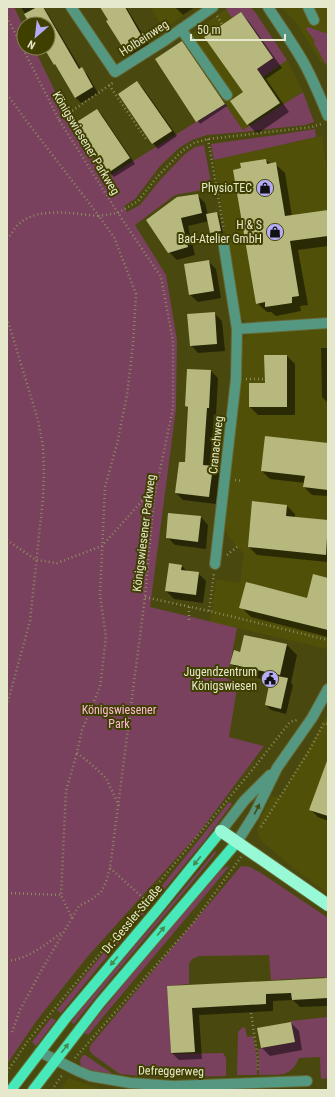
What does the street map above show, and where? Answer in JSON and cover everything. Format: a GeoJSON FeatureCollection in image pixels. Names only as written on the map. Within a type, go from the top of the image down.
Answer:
{"type":"FeatureCollection","features":[{"type":"Feature","properties":{"kind":"highway"},"geometry":{"type":"LineString","coordinates":[[221,831],[328,905]]}},
{"type":"Feature","properties":{"kind":"main road","name":"Dr.-Gessler-Straße"},"geometry":{"type":"LineString","coordinates":[[12,1090],[66,1018],[221,831]]}},
{"type":"Feature","properties":{"kind":"main road","name":"Dr.-Gessler-Straße"},"geometry":{"type":"LineString","coordinates":[[33,1090],[100,1003],[237,842]]}},
{"type":"Feature","properties":{"kind":"street","name":"Holbeinweg"},"geometry":{"type":"LineString","coordinates":[[71,7],[115,72],[181,29],[214,11]]}},
{"type":"Feature","properties":{"kind":"street"},"geometry":{"type":"LineString","coordinates":[[268,7],[324,93],[326,120]]}},
{"type":"Feature","properties":{"kind":"street"},"geometry":{"type":"LineString","coordinates":[[308,7],[314,20]]}},
{"type":"Feature","properties":{"kind":"street"},"geometry":{"type":"LineString","coordinates":[[181,29],[228,95]]}},
{"type":"Feature","properties":{"kind":"street","name":"Cranachweg"},"geometry":{"type":"LineString","coordinates":[[215,564],[236,379],[236,329],[223,240]]}},
{"type":"Feature","properties":{"kind":"street"},"geometry":{"type":"LineString","coordinates":[[236,329],[328,323]]}},
{"type":"Feature","properties":{"kind":"street","name":"Dr.-Gessler-Straße"},"geometry":{"type":"LineString","coordinates":[[237,842],[254,815],[277,768],[312,718],[328,689]]}},
{"type":"Feature","properties":{"kind":"street","name":"Dr.-Gessler-Straße"},"geometry":{"type":"LineString","coordinates":[[221,831],[244,801],[277,768]]}},
{"type":"Feature","properties":{"kind":"street","name":"Defreggerweg"},"geometry":{"type":"LineString","coordinates":[[40,1052],[90,1076],[130,1083],[173,1086],[307,1081]]}},
{"type":"Feature","properties":{"kind":"path"},"geometry":{"type":"LineString","coordinates":[[214,11],[222,24]]}},
{"type":"Feature","properties":{"kind":"path","name":"Königswiesener Parkweg"},"geometry":{"type":"LineString","coordinates":[[7,17],[59,120],[161,277],[173,341],[173,408],[154,499],[145,597],[110,868],[101,892],[79,906],[63,932],[40,971],[20,1010],[12,1032]]}},
{"type":"Feature","properties":{"kind":"path"},"geometry":{"type":"LineString","coordinates":[[59,120],[115,82],[115,72]]}},
{"type":"Feature","properties":{"kind":"path"},"geometry":{"type":"LineString","coordinates":[[109,85],[146,139]]}},
{"type":"Feature","properties":{"kind":"path"},"geometry":{"type":"LineString","coordinates":[[7,94],[114,237],[136,294],[133,345],[127,395],[117,444],[105,486],[100,595],[106,638],[100,687],[82,730],[66,791],[61,895],[72,918]]}},
{"type":"Feature","properties":{"kind":"path"},"geometry":{"type":"LineString","coordinates":[[118,213],[138,201],[157,177],[182,151],[194,143],[208,139],[312,127],[326,120]]}},
{"type":"Feature","properties":{"kind":"path"},"geometry":{"type":"LineString","coordinates":[[208,139],[224,231],[223,240]]}},
{"type":"Feature","properties":{"kind":"path","name":"Königswiesener Parkweg"},"geometry":{"type":"LineString","coordinates":[[7,239],[18,224],[38,214],[53,212],[99,216],[118,213]]}},
{"type":"Feature","properties":{"kind":"path"},"geometry":{"type":"LineString","coordinates":[[7,318],[38,420],[43,446],[44,472],[43,498],[30,621],[7,705]]}},
{"type":"Feature","properties":{"kind":"path"},"geometry":{"type":"LineString","coordinates":[[236,379],[265,379]]}},
{"type":"Feature","properties":{"kind":"path"},"geometry":{"type":"LineString","coordinates":[[7,540],[36,560],[57,563],[102,546],[142,501],[154,499]]}},
{"type":"Feature","properties":{"kind":"path"},"geometry":{"type":"LineString","coordinates":[[208,611],[215,564]]}},
{"type":"Feature","properties":{"kind":"path"},"geometry":{"type":"LineString","coordinates":[[145,597],[189,606],[328,640]]}},
{"type":"Feature","properties":{"kind":"path"},"geometry":{"type":"LineString","coordinates":[[189,606],[189,620]]}},
{"type":"Feature","properties":{"kind":"path"},"geometry":{"type":"LineString","coordinates":[[7,1072],[27,1042],[253,769],[290,722]]}},
{"type":"Feature","properties":{"kind":"path"},"geometry":{"type":"LineString","coordinates":[[260,829],[309,751],[324,723],[328,724]]}},
{"type":"Feature","properties":{"kind":"path"},"geometry":{"type":"LineString","coordinates":[[77,753],[106,778],[119,807]]}},
{"type":"Feature","properties":{"kind":"path"},"geometry":{"type":"LineString","coordinates":[[52,1090],[68,1066],[193,923],[247,849]]}},
{"type":"Feature","properties":{"kind":"path"},"geometry":{"type":"LineString","coordinates":[[110,868],[144,900]]}},
{"type":"Feature","properties":{"kind":"path"},"geometry":{"type":"LineString","coordinates":[[7,893],[61,895]]}},
{"type":"Feature","properties":{"kind":"path"},"geometry":{"type":"LineString","coordinates":[[7,961],[15,960],[37,951],[63,932]]}},
{"type":"Feature","properties":{"kind":"path"},"geometry":{"type":"LineString","coordinates":[[251,1013],[258,1060],[258,1077]]}},
{"type":"Feature","properties":{"kind":"shaded area"},"geometry":{"type":"Polygon","coordinates":[[[150,7],[195,7],[164,29],[150,7]]]}},
{"type":"Feature","properties":{"kind":"shaded area"},"geometry":{"type":"Polygon","coordinates":[[[229,7],[251,7],[287,60],[303,92],[243,130],[182,40],[229,7]]]}},
{"type":"Feature","properties":{"kind":"shaded area"},"geometry":{"type":"Polygon","coordinates":[[[281,7],[328,7],[328,67],[321,62],[295,21],[281,7]]]}},
{"type":"Feature","properties":{"kind":"shaded area"},"geometry":{"type":"Polygon","coordinates":[[[322,136],[328,175],[328,317],[250,322],[245,321],[240,318],[236,312],[214,160],[322,136]]]}},
{"type":"Feature","properties":{"kind":"shaded area"},"geometry":{"type":"Polygon","coordinates":[[[328,328],[328,649],[210,622],[216,579],[240,583],[244,554],[229,537],[225,529],[240,376],[241,343],[244,338],[250,334],[328,328]]]}},
{"type":"Feature","properties":{"kind":"shaded area"},"geometry":{"type":"Polygon","coordinates":[[[328,713],[328,893],[301,874],[266,845],[259,838],[257,829],[261,817],[272,796],[279,797],[307,752],[328,713]]]}},
{"type":"Feature","properties":{"kind":"shaded area"},"geometry":{"type":"Polygon","coordinates":[[[68,1078],[99,1088],[108,1090],[60,1090],[68,1078]]]}},
{"type":"Feature","properties":{"kind":"green space","name":"Königswiesener Park"},"geometry":{"type":"Polygon","coordinates":[[[7,7],[14,7],[18,16],[16,16],[16,56],[38,56],[65,112],[106,178],[225,104],[243,130],[303,92],[314,122],[305,125],[207,135],[192,140],[179,148],[160,166],[135,199],[124,206],[127,212],[140,205],[161,179],[185,154],[195,147],[204,145],[212,188],[175,195],[135,225],[166,275],[177,340],[176,409],[150,607],[237,628],[227,679],[238,682],[229,737],[264,746],[198,834],[88,956],[37,1020],[7,1064],[7,7]]]}},
{"type":"Feature","properties":{"kind":"green space"},"geometry":{"type":"Polygon","coordinates":[[[229,7],[251,8],[287,60],[263,77],[257,69],[273,58],[241,12],[232,18],[226,9],[229,7]]]}},
{"type":"Feature","properties":{"kind":"green space"},"geometry":{"type":"Polygon","coordinates":[[[308,27],[328,34],[328,65],[325,63],[314,43],[315,41],[306,29],[308,27]]]}},
{"type":"Feature","properties":{"kind":"green space"},"geometry":{"type":"Polygon","coordinates":[[[315,129],[316,137],[214,160],[211,144],[315,129]]]}},
{"type":"Feature","properties":{"kind":"green space"},"geometry":{"type":"Polygon","coordinates":[[[229,802],[232,804],[205,840],[152,904],[149,902],[229,802]]]}},
{"type":"Feature","properties":{"kind":"green space"},"geometry":{"type":"Polygon","coordinates":[[[215,851],[216,853],[199,875],[74,1024],[71,1022],[179,894],[215,851]]]}},
{"type":"Feature","properties":{"kind":"green space"},"geometry":{"type":"Polygon","coordinates":[[[228,866],[211,889],[88,1035],[84,1033],[217,874],[228,866]]]}},
{"type":"Feature","properties":{"kind":"green space"},"geometry":{"type":"Polygon","coordinates":[[[241,866],[250,867],[261,873],[328,918],[328,1078],[321,1079],[320,1057],[299,1058],[296,1065],[292,1069],[283,1074],[259,1075],[258,1049],[295,1042],[291,1021],[327,1017],[325,977],[271,980],[269,955],[199,956],[192,959],[189,964],[189,984],[167,986],[171,1054],[223,1053],[226,1058],[226,1076],[166,1077],[164,1067],[160,1066],[158,1077],[120,1074],[92,1054],[90,1051],[90,1046],[241,866]]]}},
{"type":"Feature","properties":{"kind":"green space"},"geometry":{"type":"Polygon","coordinates":[[[141,909],[145,912],[61,1013],[57,1010],[105,951],[141,909]]]}},
{"type":"Feature","properties":{"kind":"green space"},"geometry":{"type":"Polygon","coordinates":[[[51,1018],[56,1020],[36,1046],[32,1042],[51,1018]]]}},
{"type":"Feature","properties":{"kind":"green space"},"geometry":{"type":"Polygon","coordinates":[[[245,1027],[247,1037],[253,1036],[257,1060],[257,1075],[237,1075],[238,1032],[245,1027]]]}},
{"type":"Feature","properties":{"kind":"green space"},"geometry":{"type":"Polygon","coordinates":[[[83,1055],[113,1074],[81,1067],[80,1060],[83,1055]]]}},
{"type":"Feature","properties":{"kind":"building"},"geometry":{"type":"Polygon","coordinates":[[[37,7],[43,7],[48,16],[25,16],[24,14],[37,7]]]}},
{"type":"Feature","properties":{"kind":"building"},"geometry":{"type":"Polygon","coordinates":[[[100,7],[125,7],[142,37],[123,48],[106,21],[108,20],[100,7]]]}},
{"type":"Feature","properties":{"kind":"building"},"geometry":{"type":"Polygon","coordinates":[[[241,12],[273,58],[257,69],[280,103],[247,125],[230,101],[243,92],[204,37],[241,12]]]}},
{"type":"Feature","properties":{"kind":"building"},"geometry":{"type":"Polygon","coordinates":[[[56,29],[79,69],[82,67],[93,87],[75,98],[55,64],[54,65],[49,56],[56,56],[56,29]]]}},
{"type":"Feature","properties":{"kind":"building"},"geometry":{"type":"Polygon","coordinates":[[[182,41],[225,104],[196,122],[155,59],[182,41]]]}},
{"type":"Feature","properties":{"kind":"building"},"geometry":{"type":"Polygon","coordinates":[[[137,81],[172,131],[152,144],[118,94],[137,81]]]}},
{"type":"Feature","properties":{"kind":"building"},"geometry":{"type":"Polygon","coordinates":[[[97,109],[130,158],[108,173],[75,123],[97,109]]]}},
{"type":"Feature","properties":{"kind":"building"},"geometry":{"type":"Polygon","coordinates":[[[266,159],[267,164],[276,162],[285,216],[328,210],[328,236],[290,241],[299,296],[292,297],[292,303],[265,307],[265,302],[256,304],[233,170],[241,168],[240,163],[266,159]]]}},
{"type":"Feature","properties":{"kind":"building"},"geometry":{"type":"Polygon","coordinates":[[[198,194],[202,213],[181,218],[188,247],[168,253],[146,220],[177,197],[198,194]]]}},
{"type":"Feature","properties":{"kind":"building"},"geometry":{"type":"Polygon","coordinates":[[[217,212],[221,231],[210,233],[206,214],[217,212]]]}},
{"type":"Feature","properties":{"kind":"building"},"geometry":{"type":"Polygon","coordinates":[[[209,260],[214,291],[189,295],[184,264],[209,260]]]}},
{"type":"Feature","properties":{"kind":"building"},"geometry":{"type":"Polygon","coordinates":[[[215,312],[217,344],[190,346],[187,314],[215,312]]]}},
{"type":"Feature","properties":{"kind":"building"},"geometry":{"type":"Polygon","coordinates":[[[264,355],[287,355],[287,407],[249,407],[249,383],[265,383],[264,355]]]}},
{"type":"Feature","properties":{"kind":"building"},"geometry":{"type":"Polygon","coordinates":[[[187,369],[211,370],[203,465],[213,466],[209,497],[175,493],[179,462],[185,462],[188,407],[185,406],[187,369]]]}},
{"type":"Feature","properties":{"kind":"building"},"geometry":{"type":"Polygon","coordinates":[[[265,436],[328,443],[328,490],[303,487],[305,476],[261,471],[265,436]]]}},
{"type":"Feature","properties":{"kind":"building"},"geometry":{"type":"Polygon","coordinates":[[[252,501],[287,505],[286,516],[328,520],[326,555],[248,547],[252,501]]]}},
{"type":"Feature","properties":{"kind":"building"},"geometry":{"type":"Polygon","coordinates":[[[168,513],[201,516],[198,542],[166,538],[168,513]]]}},
{"type":"Feature","properties":{"kind":"building"},"geometry":{"type":"Polygon","coordinates":[[[169,563],[182,565],[181,570],[199,572],[196,595],[165,591],[169,563]]]}},
{"type":"Feature","properties":{"kind":"building"},"geometry":{"type":"Polygon","coordinates":[[[313,574],[328,578],[328,630],[239,608],[246,582],[307,598],[313,574]]]}},
{"type":"Feature","properties":{"kind":"building"},"geometry":{"type":"Polygon","coordinates":[[[244,635],[287,644],[280,675],[230,664],[234,650],[240,652],[244,635]]]}},
{"type":"Feature","properties":{"kind":"building"},"geometry":{"type":"Polygon","coordinates":[[[271,675],[288,678],[281,709],[265,705],[271,675]]]}},
{"type":"Feature","properties":{"kind":"building"},"geometry":{"type":"Polygon","coordinates":[[[327,761],[328,762],[328,816],[309,810],[327,761]]]}},
{"type":"Feature","properties":{"kind":"building"},"geometry":{"type":"Polygon","coordinates":[[[328,978],[328,998],[292,1000],[291,993],[266,994],[266,1004],[192,1008],[195,1052],[171,1053],[167,986],[328,978]]]}},
{"type":"Feature","properties":{"kind":"building"},"geometry":{"type":"Polygon","coordinates":[[[291,1022],[295,1042],[261,1048],[257,1028],[291,1022]]]}},
{"type":"Feature","properties":{"kind":"place","name":"PhysioTEC"},"geometry":{"type":"Point","coordinates":[265,188]}},
{"type":"Feature","properties":{"kind":"place","name":"H & S Bad-Atelier GmbH"},"geometry":{"type":"Point","coordinates":[275,232]}},
{"type":"Feature","properties":{"kind":"place","name":"Jugendzentrum Königswiesen"},"geometry":{"type":"Point","coordinates":[270,679]}}]}
